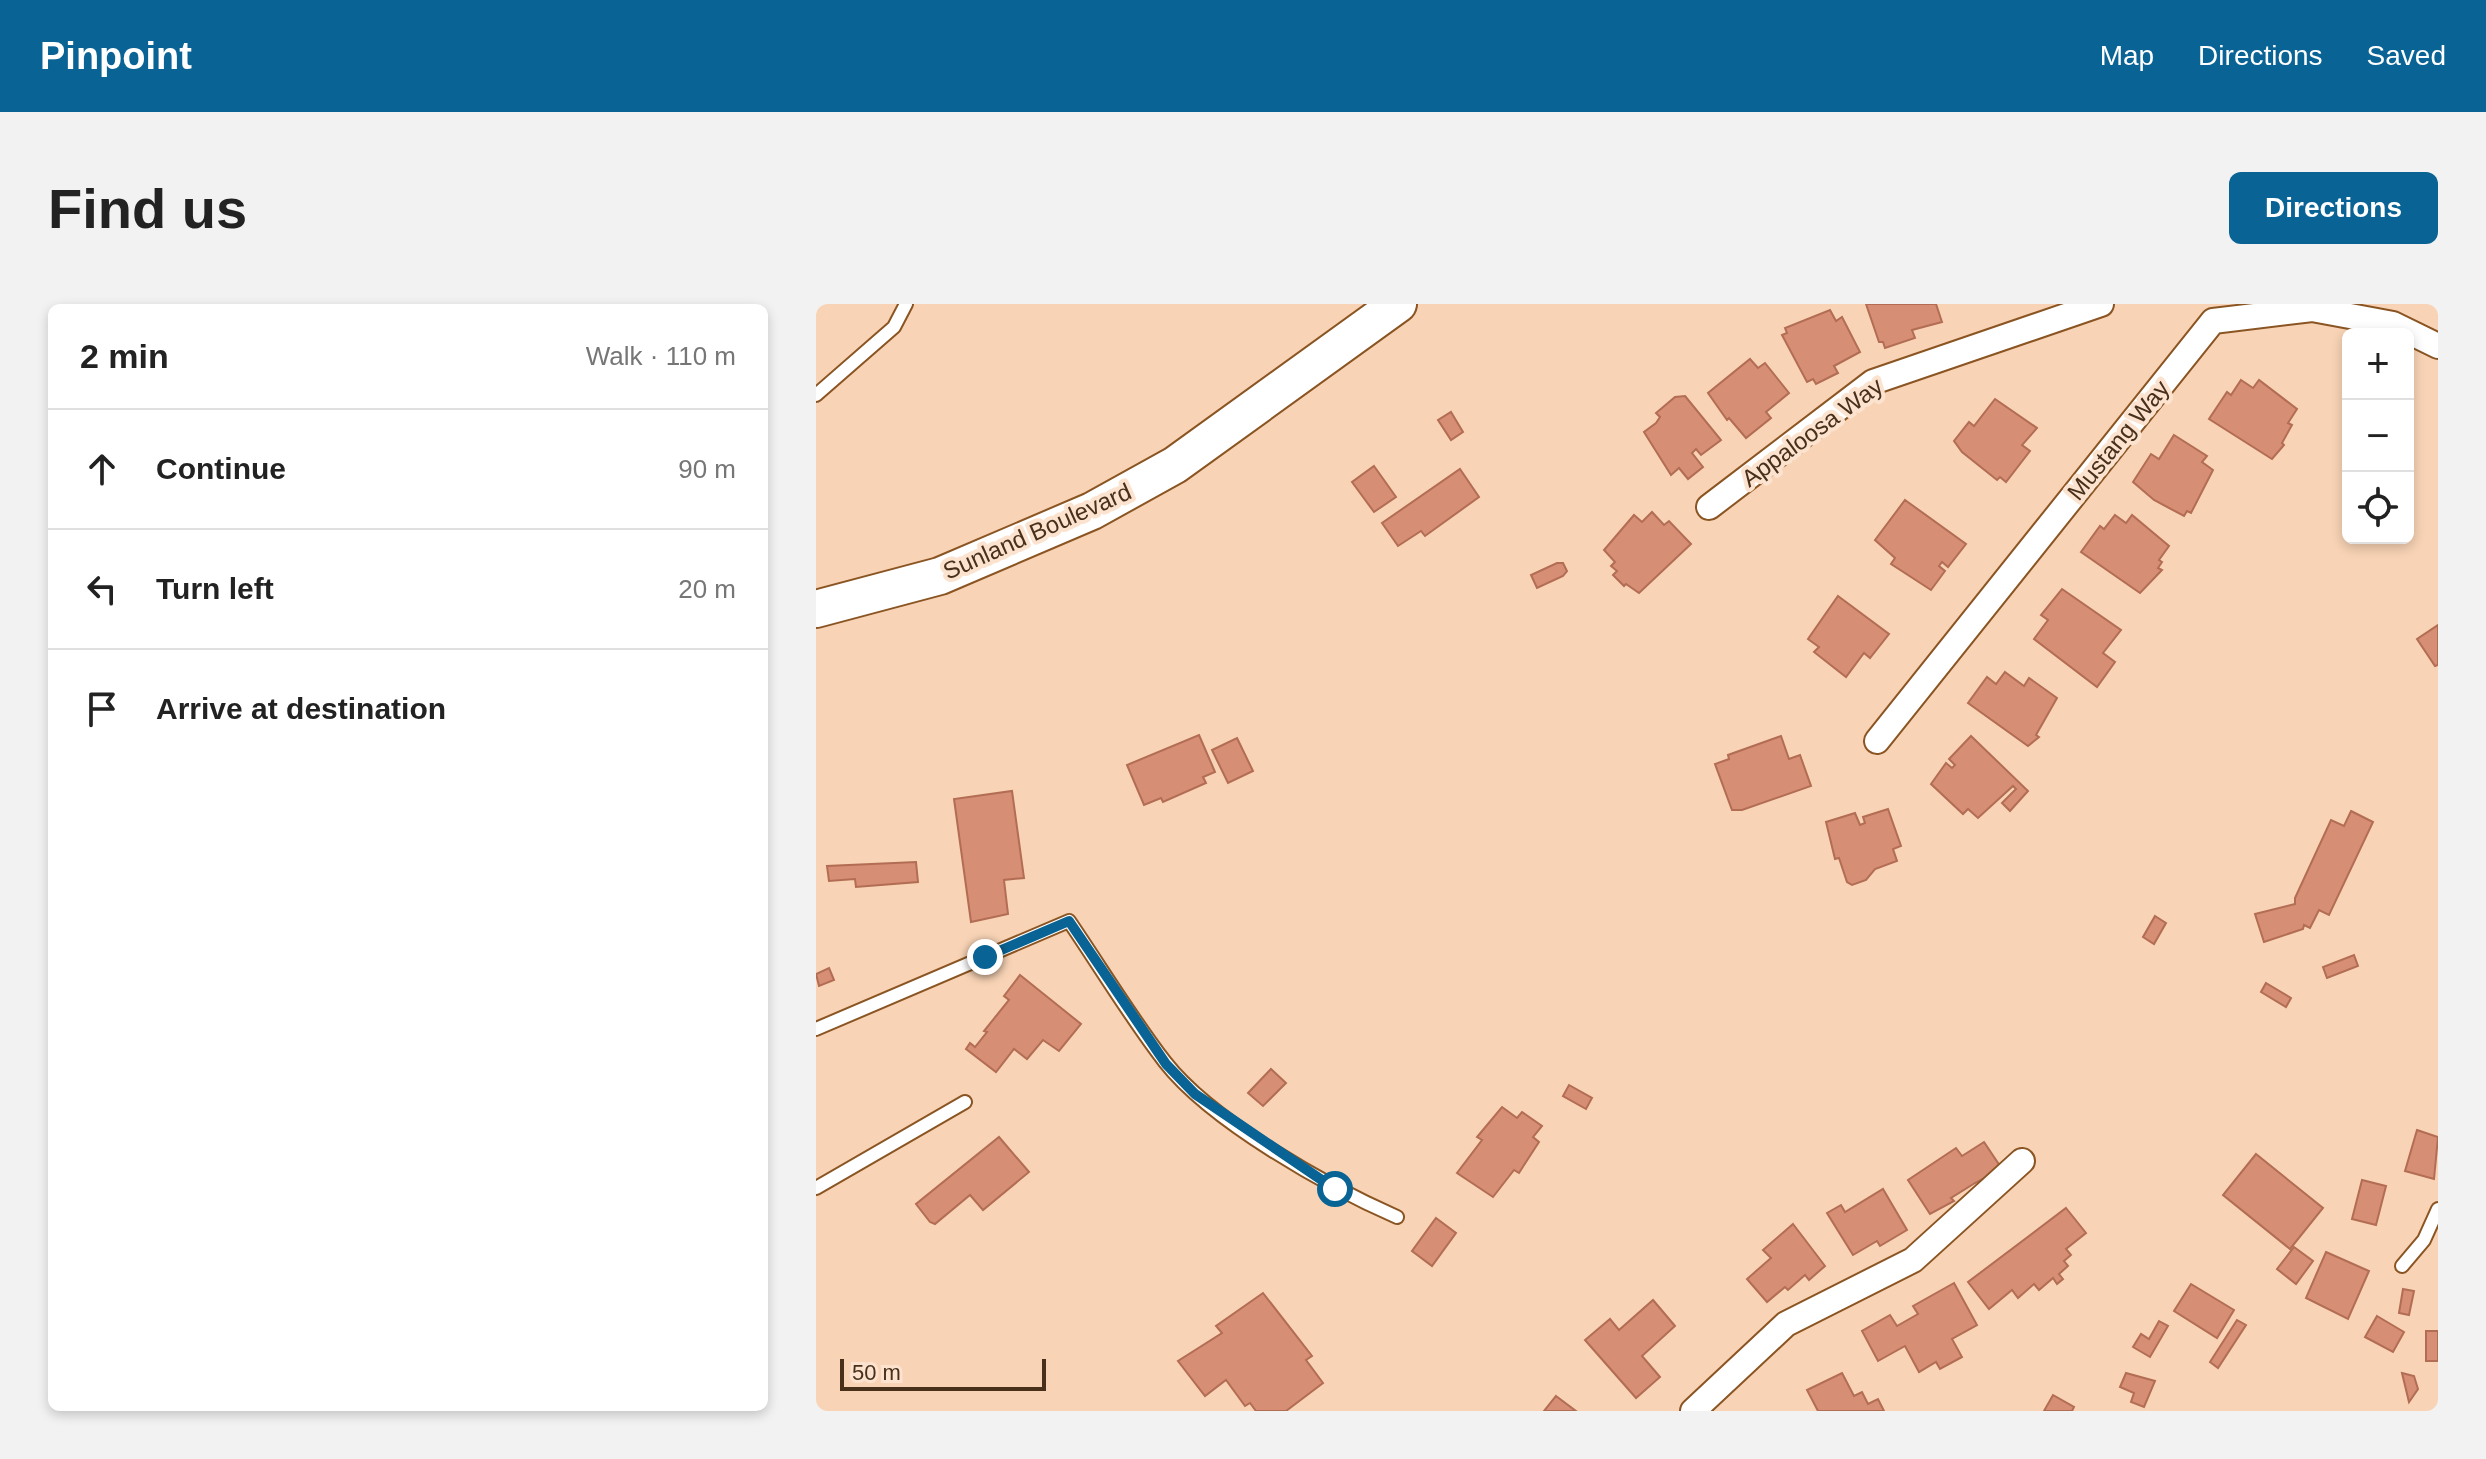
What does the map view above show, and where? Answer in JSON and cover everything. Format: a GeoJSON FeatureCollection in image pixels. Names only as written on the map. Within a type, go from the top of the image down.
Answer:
{"type":"FeatureCollection","features":[{"type":"Feature","properties":{"kind":"main road","name":"Sunland Boulevard"},"geometry":{"type":"LineString","coordinates":[[816,609],[940,576],[1092,511],[1175,465],[1398,304]]}},
{"type":"Feature","properties":{"kind":"street","name":"Appaloosa Way"},"geometry":{"type":"LineString","coordinates":[[1709,507],[1873,382],[2101,304]]}},
{"type":"Feature","properties":{"kind":"street","name":"Mustang Way"},"geometry":{"type":"LineString","coordinates":[[1877,741],[2207,312],[2312,309],[2393,324],[2438,346]]}},
{"type":"Feature","properties":{"kind":"street"},"geometry":{"type":"LineString","coordinates":[[1693,1411],[1786,1324],[1913,1260],[2022,1161]]}},
{"type":"Feature","properties":{"kind":"lane"},"geometry":{"type":"LineString","coordinates":[[816,395],[894,327],[906,304]]}},
{"type":"Feature","properties":{"kind":"lane"},"geometry":{"type":"LineString","coordinates":[[816,1029],[1069,921],[1166,1064],[1195,1094],[1335,1189],[1397,1217]]}},
{"type":"Feature","properties":{"kind":"lane"},"geometry":{"type":"LineString","coordinates":[[816,1188],[965,1102]]}},
{"type":"Feature","properties":{"kind":"lane"},"geometry":{"type":"LineString","coordinates":[[2402,1266],[2424,1240],[2438,1209]]}},
{"type":"Feature","properties":{"kind":"building"},"geometry":{"type":"Polygon","coordinates":[[[1866,304],[1936,304],[1942,322],[1912,330],[1915,338],[1885,348],[1883,342],[1879,342],[1866,304]]]}},
{"type":"Feature","properties":{"kind":"building"},"geometry":{"type":"Polygon","coordinates":[[[1830,310],[1836,321],[1842,317],[1860,352],[1834,366],[1838,373],[1816,384],[1813,379],[1807,382],[1782,335],[1787,333],[1785,328],[1830,310]]]}},
{"type":"Feature","properties":{"kind":"building"},"geometry":{"type":"Polygon","coordinates":[[[1750,359],[1758,368],[1765,363],[1789,393],[1766,412],[1771,418],[1746,438],[1729,418],[1727,420],[1708,393],[1750,359]]]}},
{"type":"Feature","properties":{"kind":"building"},"geometry":{"type":"Polygon","coordinates":[[[2241,380],[2253,388],[2259,380],[2297,409],[2288,423],[2292,425],[2282,443],[2284,445],[2272,459],[2209,419],[2227,392],[2231,395],[2241,380]]]}},
{"type":"Feature","properties":{"kind":"building"},"geometry":{"type":"Polygon","coordinates":[[[1685,396],[1721,440],[1701,455],[1696,449],[1692,453],[1703,467],[1688,479],[1679,468],[1671,475],[1644,432],[1660,417],[1656,413],[1675,397],[1685,396]]]}},
{"type":"Feature","properties":{"kind":"building"},"geometry":{"type":"Polygon","coordinates":[[[1995,399],[2037,428],[2022,445],[2030,451],[2006,482],[2000,477],[1997,480],[1962,452],[1954,441],[1969,422],[1974,426],[1995,399]]]}},
{"type":"Feature","properties":{"kind":"building"},"geometry":{"type":"Polygon","coordinates":[[[1451,412],[1463,432],[1451,440],[1438,420],[1451,412]]]}},
{"type":"Feature","properties":{"kind":"building"},"geometry":{"type":"Polygon","coordinates":[[[2174,435],[2207,456],[2202,462],[2213,470],[2191,513],[2187,511],[2184,516],[2154,500],[2133,482],[2151,454],[2159,459],[2174,435]]]}},
{"type":"Feature","properties":{"kind":"building"},"geometry":{"type":"Polygon","coordinates":[[[1374,466],[1396,497],[1374,512],[1352,482],[1374,466]]]}},
{"type":"Feature","properties":{"kind":"building"},"geometry":{"type":"Polygon","coordinates":[[[1460,469],[1479,497],[1425,536],[1421,531],[1398,546],[1382,523],[1460,469]]]}},
{"type":"Feature","properties":{"kind":"building"},"geometry":{"type":"Polygon","coordinates":[[[1905,500],[1966,544],[1948,567],[1942,562],[1939,566],[1945,571],[1931,590],[1891,564],[1895,558],[1875,540],[1905,500]]]}},
{"type":"Feature","properties":{"kind":"building"},"geometry":{"type":"Polygon","coordinates":[[[1652,512],[1664,525],[1669,521],[1691,544],[1639,593],[1626,584],[1624,586],[1613,575],[1617,571],[1611,566],[1615,562],[1604,550],[1634,515],[1642,522],[1652,512]]]}},
{"type":"Feature","properties":{"kind":"building"},"geometry":{"type":"Polygon","coordinates":[[[2115,515],[2126,523],[2132,515],[2169,546],[2159,560],[2162,562],[2158,568],[2162,570],[2140,593],[2081,552],[2100,526],[2104,529],[2115,515]]]}},
{"type":"Feature","properties":{"kind":"building"},"geometry":{"type":"Polygon","coordinates":[[[1563,563],[1567,571],[1563,576],[1537,588],[1531,575],[1563,563]]]}},
{"type":"Feature","properties":{"kind":"building"},"geometry":{"type":"Polygon","coordinates":[[[2062,589],[2121,630],[2103,653],[2115,662],[2097,687],[2034,639],[2048,620],[2041,615],[2062,589]]]}},
{"type":"Feature","properties":{"kind":"building"},"geometry":{"type":"Polygon","coordinates":[[[1838,596],[1889,634],[1870,658],[1864,653],[1846,677],[1814,652],[1819,647],[1808,639],[1838,596]]]}},
{"type":"Feature","properties":{"kind":"building"},"geometry":{"type":"Polygon","coordinates":[[[2438,625],[2438,665],[2435,666],[2417,639],[2438,625]]]}},
{"type":"Feature","properties":{"kind":"building"},"geometry":{"type":"Polygon","coordinates":[[[2005,672],[2024,686],[2029,678],[2057,698],[2036,735],[2039,737],[2028,746],[1968,703],[1987,677],[1996,684],[2005,672]]]}},
{"type":"Feature","properties":{"kind":"building"},"geometry":{"type":"Polygon","coordinates":[[[1199,735],[1215,772],[1203,777],[1206,783],[1163,802],[1161,798],[1144,805],[1127,765],[1199,735]]]}},
{"type":"Feature","properties":{"kind":"building"},"geometry":{"type":"Polygon","coordinates":[[[1781,736],[1789,759],[1800,755],[1811,786],[1742,810],[1732,810],[1715,764],[1729,759],[1728,755],[1781,736]]]}},
{"type":"Feature","properties":{"kind":"building"},"geometry":{"type":"Polygon","coordinates":[[[1971,736],[2028,791],[2010,811],[2002,803],[2016,789],[2013,786],[1978,818],[1968,809],[1963,814],[1931,784],[1946,763],[1952,768],[1955,765],[1949,759],[1971,736]]]}},
{"type":"Feature","properties":{"kind":"building"},"geometry":{"type":"Polygon","coordinates":[[[1237,738],[1253,771],[1228,783],[1212,750],[1237,738]]]}},
{"type":"Feature","properties":{"kind":"building"},"geometry":{"type":"Polygon","coordinates":[[[1012,791],[1024,878],[1004,880],[1008,914],[971,922],[954,799],[1012,791]]]}},
{"type":"Feature","properties":{"kind":"building"},"geometry":{"type":"Polygon","coordinates":[[[1888,809],[1901,846],[1893,849],[1897,861],[1875,869],[1866,880],[1852,885],[1847,882],[1839,858],[1835,859],[1826,822],[1855,813],[1860,825],[1865,823],[1863,817],[1888,809]]]}},
{"type":"Feature","properties":{"kind":"building"},"geometry":{"type":"Polygon","coordinates":[[[2351,811],[2373,822],[2329,915],[2319,910],[2310,928],[2304,925],[2303,929],[2264,942],[2255,914],[2295,904],[2331,820],[2344,826],[2351,811]]]}},
{"type":"Feature","properties":{"kind":"building"},"geometry":{"type":"Polygon","coordinates":[[[916,862],[918,882],[856,887],[855,879],[829,881],[827,866],[916,862]]]}},
{"type":"Feature","properties":{"kind":"building"},"geometry":{"type":"Polygon","coordinates":[[[2155,916],[2166,923],[2154,944],[2143,937],[2155,916]]]}},
{"type":"Feature","properties":{"kind":"building"},"geometry":{"type":"Polygon","coordinates":[[[2354,955],[2358,966],[2327,978],[2323,967],[2354,955]]]}},
{"type":"Feature","properties":{"kind":"building"},"geometry":{"type":"Polygon","coordinates":[[[829,968],[834,980],[819,986],[816,974],[829,968]]]}},
{"type":"Feature","properties":{"kind":"building"},"geometry":{"type":"Polygon","coordinates":[[[1020,975],[1081,1024],[1059,1051],[1043,1040],[1027,1059],[1014,1049],[996,1072],[966,1049],[970,1043],[975,1047],[987,1032],[984,1031],[1009,1000],[1004,996],[1020,975]]]}},
{"type":"Feature","properties":{"kind":"building"},"geometry":{"type":"Polygon","coordinates":[[[2266,983],[2291,998],[2286,1007],[2261,992],[2266,983]]]}},
{"type":"Feature","properties":{"kind":"building"},"geometry":{"type":"Polygon","coordinates":[[[1271,1069],[1286,1083],[1263,1106],[1248,1093],[1271,1069]]]}},
{"type":"Feature","properties":{"kind":"building"},"geometry":{"type":"Polygon","coordinates":[[[1569,1085],[1592,1098],[1586,1109],[1563,1096],[1569,1085]]]}},
{"type":"Feature","properties":{"kind":"building"},"geometry":{"type":"Polygon","coordinates":[[[1502,1107],[1517,1118],[1522,1112],[1542,1126],[1533,1137],[1539,1142],[1519,1173],[1514,1170],[1493,1197],[1457,1173],[1482,1140],[1477,1137],[1502,1107]]]}},
{"type":"Feature","properties":{"kind":"building"},"geometry":{"type":"Polygon","coordinates":[[[2417,1130],[2438,1137],[2434,1179],[2405,1171],[2417,1130]]]}},
{"type":"Feature","properties":{"kind":"building"},"geometry":{"type":"Polygon","coordinates":[[[999,1137],[1029,1172],[983,1210],[970,1195],[935,1224],[930,1222],[916,1204],[999,1137]]]}},
{"type":"Feature","properties":{"kind":"building"},"geometry":{"type":"Polygon","coordinates":[[[1984,1142],[2002,1169],[1951,1198],[1954,1201],[1930,1214],[1908,1180],[1956,1148],[1962,1156],[1984,1142]]]}},
{"type":"Feature","properties":{"kind":"building"},"geometry":{"type":"Polygon","coordinates":[[[2256,1154],[2323,1208],[2290,1249],[2223,1195],[2256,1154]]]}},
{"type":"Feature","properties":{"kind":"building"},"geometry":{"type":"Polygon","coordinates":[[[2362,1180],[2386,1186],[2376,1225],[2352,1219],[2362,1180]]]}},
{"type":"Feature","properties":{"kind":"building"},"geometry":{"type":"Polygon","coordinates":[[[1883,1189],[1907,1230],[1880,1246],[1877,1241],[1853,1255],[1827,1213],[1841,1205],[1845,1212],[1883,1189]]]}},
{"type":"Feature","properties":{"kind":"building"},"geometry":{"type":"Polygon","coordinates":[[[2066,1208],[2086,1233],[2066,1249],[2071,1255],[2064,1261],[2068,1266],[2059,1274],[2063,1279],[2057,1284],[2053,1278],[2039,1290],[2034,1284],[2018,1298],[2012,1290],[1989,1309],[1968,1282],[2066,1208]]]}},
{"type":"Feature","properties":{"kind":"building"},"geometry":{"type":"Polygon","coordinates":[[[1436,1218],[1456,1233],[1432,1266],[1412,1251],[1436,1218]]]}},
{"type":"Feature","properties":{"kind":"building"},"geometry":{"type":"Polygon","coordinates":[[[1793,1224],[1825,1266],[1809,1280],[1805,1275],[1767,1302],[1747,1279],[1771,1258],[1763,1250],[1793,1224]]]}},
{"type":"Feature","properties":{"kind":"building"},"geometry":{"type":"Polygon","coordinates":[[[2294,1247],[2313,1261],[2296,1284],[2277,1269],[2294,1247]]]}},
{"type":"Feature","properties":{"kind":"building"},"geometry":{"type":"Polygon","coordinates":[[[2326,1252],[2369,1271],[2348,1319],[2306,1298],[2326,1252]]]}},
{"type":"Feature","properties":{"kind":"building"},"geometry":{"type":"Polygon","coordinates":[[[1954,1283],[1977,1325],[1952,1339],[1962,1357],[1940,1369],[1936,1362],[1919,1372],[1905,1346],[1878,1361],[1862,1331],[1890,1315],[1897,1326],[1918,1314],[1913,1306],[1954,1283]]]}},
{"type":"Feature","properties":{"kind":"building"},"geometry":{"type":"Polygon","coordinates":[[[2191,1284],[2234,1310],[2217,1338],[2174,1311],[2191,1284]]]}},
{"type":"Feature","properties":{"kind":"building"},"geometry":{"type":"Polygon","coordinates":[[[2403,1289],[2414,1291],[2409,1315],[2399,1313],[2403,1289]]]}},
{"type":"Feature","properties":{"kind":"building"},"geometry":{"type":"Polygon","coordinates":[[[1263,1293],[1312,1356],[1306,1360],[1323,1383],[1286,1411],[1256,1411],[1250,1403],[1245,1406],[1226,1380],[1205,1396],[1178,1361],[1222,1333],[1216,1326],[1263,1293]]]}},
{"type":"Feature","properties":{"kind":"building"},"geometry":{"type":"Polygon","coordinates":[[[1653,1300],[1675,1326],[1642,1356],[1660,1377],[1636,1398],[1585,1340],[1610,1319],[1619,1330],[1653,1300]]]}},
{"type":"Feature","properties":{"kind":"building"},"geometry":{"type":"Polygon","coordinates":[[[2377,1316],[2404,1332],[2393,1352],[2365,1337],[2377,1316]]]}},
{"type":"Feature","properties":{"kind":"building"},"geometry":{"type":"Polygon","coordinates":[[[2237,1320],[2246,1325],[2218,1368],[2210,1362],[2237,1320]]]}},
{"type":"Feature","properties":{"kind":"building"},"geometry":{"type":"Polygon","coordinates":[[[2159,1321],[2168,1326],[2150,1357],[2133,1347],[2141,1334],[2149,1339],[2159,1321]]]}},
{"type":"Feature","properties":{"kind":"building"},"geometry":{"type":"Polygon","coordinates":[[[2426,1331],[2438,1331],[2438,1361],[2426,1361],[2426,1331]]]}},
{"type":"Feature","properties":{"kind":"building"},"geometry":{"type":"Polygon","coordinates":[[[1842,1373],[1854,1396],[1862,1392],[1868,1404],[1878,1399],[1884,1411],[1818,1411],[1807,1390],[1842,1373]]]}},
{"type":"Feature","properties":{"kind":"building"},"geometry":{"type":"Polygon","coordinates":[[[2126,1373],[2155,1381],[2144,1407],[2131,1402],[2134,1393],[2120,1387],[2126,1373]]]}},
{"type":"Feature","properties":{"kind":"building"},"geometry":{"type":"Polygon","coordinates":[[[2402,1373],[2414,1376],[2418,1389],[2409,1402],[2402,1373]]]}},
{"type":"Feature","properties":{"kind":"building"},"geometry":{"type":"Polygon","coordinates":[[[2053,1395],[2074,1407],[2072,1411],[2044,1411],[2053,1395]]]}},
{"type":"Feature","properties":{"kind":"building"},"geometry":{"type":"Polygon","coordinates":[[[1556,1396],[1576,1411],[1544,1411],[1556,1396]]]}},
{"type":"Feature","properties":{"kind":"route"},"geometry":{"type":"LineString","coordinates":[[985,957],[1069,921],[1166,1064],[1195,1094],[1335,1189]]}}]}
